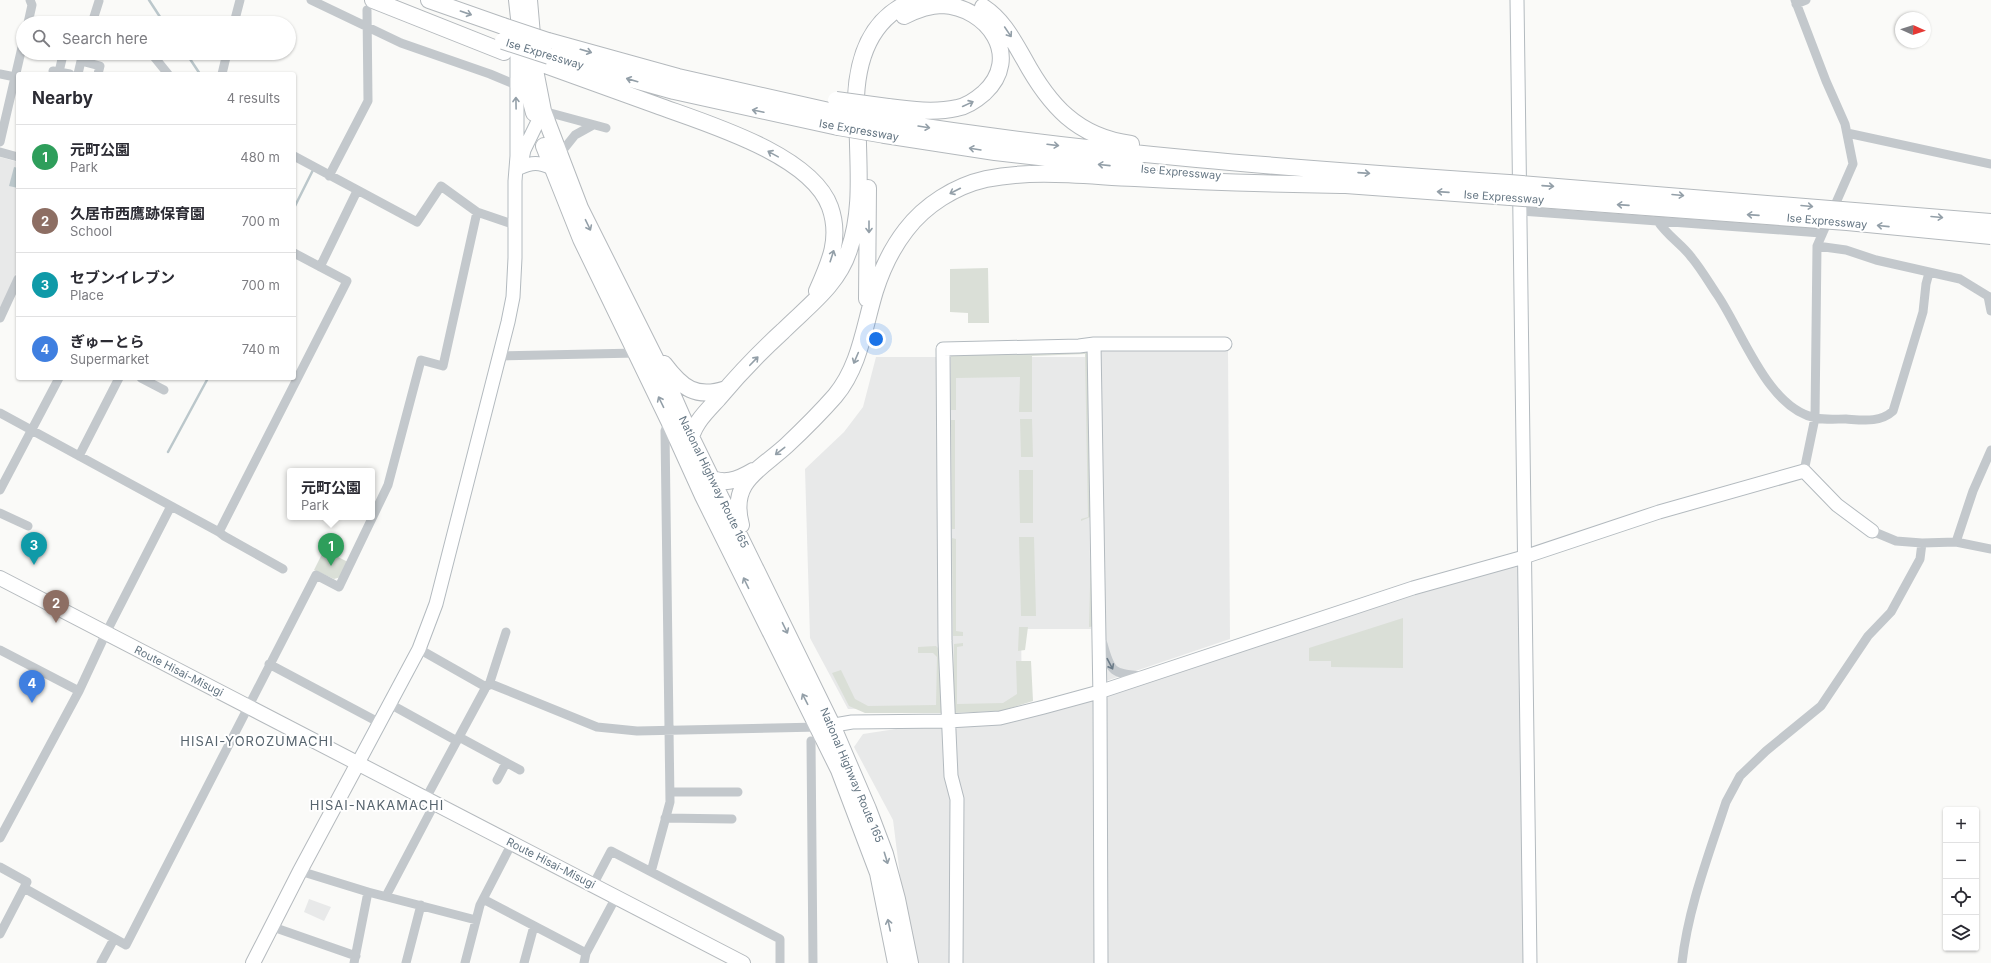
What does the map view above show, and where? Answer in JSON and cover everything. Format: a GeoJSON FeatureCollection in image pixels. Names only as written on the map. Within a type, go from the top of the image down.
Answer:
{"type":"FeatureCollection","features":[{"type":"Feature","properties":{"kind":"highway","name":"Ise Expressway"},"geometry":{"type":"LineString","coordinates":[[389,0],[503,40],[674,91],[837,113],[1059,146],[1342,178],[1991,222]]}},
{"type":"Feature","properties":{"kind":"highway","name":"Ise Expressway"},"geometry":{"type":"LineString","coordinates":[[429,0],[503,40]]}},
{"type":"Feature","properties":{"kind":"highway"},"geometry":{"type":"LineString","coordinates":[[915,0],[895,10],[880,22],[869,40],[862,59],[856,97],[859,194],[856,225],[849,251],[843,264],[834,280],[811,305],[726,389],[701,417],[691,437],[689,465],[713,480],[732,481],[739,479],[758,468],[785,447],[836,394],[850,374],[861,346],[876,289],[891,253],[906,229],[928,207],[951,192],[978,181],[1019,174],[1254,184],[1342,178]]}},
{"type":"Feature","properties":{"kind":"highway"},"geometry":{"type":"LineString","coordinates":[[967,0],[987,10],[1001,23],[1042,90],[1069,120],[1093,133],[1128,144],[1321,164],[1342,178]]}},
{"type":"Feature","properties":{"kind":"highway","name":"National Highway Route 165"},"geometry":{"type":"LineString","coordinates":[[521,2],[526,83],[538,118],[556,161],[664,378],[691,437],[775,608],[821,731],[868,809],[898,899],[910,963]]}},
{"type":"Feature","properties":{"kind":"highway"},"geometry":{"type":"LineString","coordinates":[[370,5],[503,40]]}},
{"type":"Feature","properties":{"kind":"highway"},"geometry":{"type":"LineString","coordinates":[[867,321],[870,228],[865,97],[870,65],[879,43],[897,21],[910,13],[928,6],[941,5],[966,10],[977,16],[990,28],[1001,52],[1000,62],[993,82],[979,97],[964,106],[932,110],[886,121]]}},
{"type":"Feature","properties":{"kind":"highway","name":"Ise Expressway"},"geometry":{"type":"LineString","coordinates":[[548,54],[678,77],[837,113]]}},
{"type":"Feature","properties":{"kind":"highway"},"geometry":{"type":"LineString","coordinates":[[548,54],[754,143],[797,168],[811,180],[822,193],[829,205],[836,235],[832,258],[811,305]]}},
{"type":"Feature","properties":{"kind":"highway","name":"National Highway Route 165"},"geometry":{"type":"LineString","coordinates":[[556,161],[581,239],[637,353],[689,465],[821,731],[857,813],[878,873],[896,963]]}},
{"type":"Feature","properties":{"kind":"highway","name":"Ise Expressway"},"geometry":{"type":"LineString","coordinates":[[1510,190],[1991,236]]}},
{"type":"Feature","properties":{"kind":"highway"},"geometry":{"type":"LineString","coordinates":[[644,338],[669,371],[685,386],[704,393],[712,394],[726,389]]}},
{"type":"Feature","properties":{"kind":"highway"},"geometry":{"type":"LineString","coordinates":[[758,468],[742,489],[738,498],[738,514],[744,535],[775,608]]}},
{"type":"Feature","properties":{"kind":"main road","name":"Route Hisai-Misugi"},"geometry":{"type":"LineString","coordinates":[[0,578],[743,963]]}},
{"type":"Feature","properties":{"kind":"main road"},"geometry":{"type":"LineString","coordinates":[[253,963],[358,763]]}},
{"type":"Feature","properties":{"kind":"street"},"geometry":{"type":"LineString","coordinates":[[30,0],[32,5],[30,16]]}},
{"type":"Feature","properties":{"kind":"street"},"geometry":{"type":"LineString","coordinates":[[236,16],[240,0]]}},
{"type":"Feature","properties":{"kind":"street"},"geometry":{"type":"LineString","coordinates":[[311,0],[401,43],[490,74],[516,85]]}},
{"type":"Feature","properties":{"kind":"street"},"geometry":{"type":"LineString","coordinates":[[1517,0],[1530,963]]}},
{"type":"Feature","properties":{"kind":"street"},"geometry":{"type":"LineString","coordinates":[[1804,472],[1815,418],[1817,246],[1820,233],[1852,169],[1853,159],[1847,132],[1796,2],[1806,0]]}},
{"type":"Feature","properties":{"kind":"street"},"geometry":{"type":"LineString","coordinates":[[94,16],[99,1]]}},
{"type":"Feature","properties":{"kind":"street"},"geometry":{"type":"LineString","coordinates":[[358,763],[419,649],[436,604],[499,356],[512,297],[515,258],[514,225],[518,162],[516,85],[521,2]]}},
{"type":"Feature","properties":{"kind":"street"},"geometry":{"type":"LineString","coordinates":[[329,176],[368,101],[367,27],[370,5]]}},
{"type":"Feature","properties":{"kind":"street"},"geometry":{"type":"LineString","coordinates":[[16,72],[19,60]]}},
{"type":"Feature","properties":{"kind":"street"},"geometry":{"type":"LineString","coordinates":[[56,72],[62,60]]}},
{"type":"Feature","properties":{"kind":"street"},"geometry":{"type":"LineString","coordinates":[[78,72],[81,60]]}},
{"type":"Feature","properties":{"kind":"street"},"geometry":{"type":"LineString","coordinates":[[88,60],[100,66],[98,72]]}},
{"type":"Feature","properties":{"kind":"street"},"geometry":{"type":"LineString","coordinates":[[157,60],[166,72]]}},
{"type":"Feature","properties":{"kind":"street"},"geometry":{"type":"LineString","coordinates":[[222,72],[225,60]]}},
{"type":"Feature","properties":{"kind":"street"},"geometry":{"type":"LineString","coordinates":[[0,139],[16,73]]}},
{"type":"Feature","properties":{"kind":"street"},"geometry":{"type":"LineString","coordinates":[[0,74],[15,77]]}},
{"type":"Feature","properties":{"kind":"street"},"geometry":{"type":"LineString","coordinates":[[518,162],[538,118],[606,128]]}},
{"type":"Feature","properties":{"kind":"street"},"geometry":{"type":"LineString","coordinates":[[518,162],[541,163],[556,161],[575,135],[593,125]]}},
{"type":"Feature","properties":{"kind":"street"},"geometry":{"type":"LineString","coordinates":[[1847,132],[1991,164]]}},
{"type":"Feature","properties":{"kind":"street"},"geometry":{"type":"LineString","coordinates":[[0,152],[16,156]]}},
{"type":"Feature","properties":{"kind":"street"},"geometry":{"type":"LineString","coordinates":[[296,157],[417,222],[441,186],[477,212],[514,225]]}},
{"type":"Feature","properties":{"kind":"street"},"geometry":{"type":"LineString","coordinates":[[320,267],[358,191]]}},
{"type":"Feature","properties":{"kind":"street"},"geometry":{"type":"LineString","coordinates":[[1520,211],[1820,233]]}},
{"type":"Feature","properties":{"kind":"street"},"geometry":{"type":"LineString","coordinates":[[375,513],[388,486],[421,360],[443,366],[477,212]]}},
{"type":"Feature","properties":{"kind":"street"},"geometry":{"type":"LineString","coordinates":[[1657,220],[1665,234],[1696,263],[1724,306],[1752,358],[1777,393],[1797,410],[1815,418],[1875,420],[1888,415],[1893,411],[1923,312],[1926,284],[1929,273]]}},
{"type":"Feature","properties":{"kind":"street"},"geometry":{"type":"LineString","coordinates":[[1817,246],[1846,250],[1866,257],[1929,273],[1965,280],[1989,297],[1991,310]]}},
{"type":"Feature","properties":{"kind":"street"},"geometry":{"type":"LineString","coordinates":[[219,532],[346,282],[296,254]]}},
{"type":"Feature","properties":{"kind":"street"},"geometry":{"type":"LineString","coordinates":[[0,318],[16,283]]}},
{"type":"Feature","properties":{"kind":"street"},"geometry":{"type":"LineString","coordinates":[[956,963],[957,799],[951,776],[945,641],[943,349],[1079,346],[1094,344],[1225,344]]}},
{"type":"Feature","properties":{"kind":"street"},"geometry":{"type":"LineString","coordinates":[[1094,344],[1100,692],[1101,963]]}},
{"type":"Feature","properties":{"kind":"street"},"geometry":{"type":"LineString","coordinates":[[499,356],[637,353]]}},
{"type":"Feature","properties":{"kind":"street"},"geometry":{"type":"LineString","coordinates":[[0,490],[58,380]]}},
{"type":"Feature","properties":{"kind":"street"},"geometry":{"type":"LineString","coordinates":[[79,456],[117,380]]}},
{"type":"Feature","properties":{"kind":"street"},"geometry":{"type":"LineString","coordinates":[[145,380],[164,390]]}},
{"type":"Feature","properties":{"kind":"street"},"geometry":{"type":"LineString","coordinates":[[0,413],[219,532],[283,569]]}},
{"type":"Feature","properties":{"kind":"street"},"geometry":{"type":"LineString","coordinates":[[651,872],[670,802],[665,431],[669,420]]}},
{"type":"Feature","properties":{"kind":"street"},"geometry":{"type":"LineString","coordinates":[[1956,542],[1973,490],[1991,450]]}},
{"type":"Feature","properties":{"kind":"street"},"geometry":{"type":"LineString","coordinates":[[419,649],[488,686],[495,685],[596,727],[637,731],[821,731],[852,722],[948,721],[1000,718],[1100,692],[1413,588],[1524,557],[1658,512],[1804,472]]}},
{"type":"Feature","properties":{"kind":"street"},"geometry":{"type":"LineString","coordinates":[[1804,472],[1837,506],[1872,531],[1896,541],[1922,543],[1956,542],[1991,549]]}},
{"type":"Feature","properties":{"kind":"street"},"geometry":{"type":"LineString","coordinates":[[0,838],[79,690],[106,633],[171,506]]}},
{"type":"Feature","properties":{"kind":"street"},"geometry":{"type":"LineString","coordinates":[[0,513],[28,526]]}},
{"type":"Feature","properties":{"kind":"street"},"geometry":{"type":"LineString","coordinates":[[24,888],[126,945],[316,575],[339,587],[372,520]]}},
{"type":"Feature","properties":{"kind":"street"},"geometry":{"type":"LineString","coordinates":[[1682,963],[1684,943],[1694,907],[1726,802],[1732,788],[1740,776],[1766,751],[1821,706],[1868,636],[1891,612],[1920,559],[1922,543]]}},
{"type":"Feature","properties":{"kind":"street"},"geometry":{"type":"LineString","coordinates":[[1098,627],[1110,666],[1121,674],[1146,677]]}},
{"type":"Feature","properties":{"kind":"street"},"geometry":{"type":"LineString","coordinates":[[386,896],[431,801],[458,739],[488,686],[506,632]]}},
{"type":"Feature","properties":{"kind":"street"},"geometry":{"type":"LineString","coordinates":[[0,650],[79,690]]}},
{"type":"Feature","properties":{"kind":"street"},"geometry":{"type":"LineString","coordinates":[[269,664],[380,723]]}},
{"type":"Feature","properties":{"kind":"street"},"geometry":{"type":"LineString","coordinates":[[390,704],[520,770]]}},
{"type":"Feature","properties":{"kind":"street"},"geometry":{"type":"LineString","coordinates":[[813,963],[821,731]]}},
{"type":"Feature","properties":{"kind":"street"},"geometry":{"type":"LineString","coordinates":[[497,780],[506,763]]}},
{"type":"Feature","properties":{"kind":"street"},"geometry":{"type":"LineString","coordinates":[[670,792],[738,792]]}},
{"type":"Feature","properties":{"kind":"street"},"geometry":{"type":"LineString","coordinates":[[665,818],[732,819]]}},
{"type":"Feature","properties":{"kind":"street"},"geometry":{"type":"LineString","coordinates":[[465,963],[482,899],[512,843]]}},
{"type":"Feature","properties":{"kind":"street"},"geometry":{"type":"LineString","coordinates":[[593,885],[611,851],[780,939],[780,963]]}},
{"type":"Feature","properties":{"kind":"street"},"geometry":{"type":"LineString","coordinates":[[0,867],[27,882],[0,934]]}},
{"type":"Feature","properties":{"kind":"street"},"geometry":{"type":"LineString","coordinates":[[300,871],[368,892],[476,920]]}},
{"type":"Feature","properties":{"kind":"street"},"geometry":{"type":"LineString","coordinates":[[272,927],[355,960],[368,892]]}},
{"type":"Feature","properties":{"kind":"street"},"geometry":{"type":"LineString","coordinates":[[584,963],[586,953],[616,897]]}},
{"type":"Feature","properties":{"kind":"street"},"geometry":{"type":"LineString","coordinates":[[482,899],[586,953]]}},
{"type":"Feature","properties":{"kind":"street"},"geometry":{"type":"LineString","coordinates":[[406,963],[420,905]]}},
{"type":"Feature","properties":{"kind":"street"},"geometry":{"type":"LineString","coordinates":[[524,963],[534,926]]}},
{"type":"Feature","properties":{"kind":"street"},"geometry":{"type":"LineString","coordinates":[[101,963],[114,939]]}},
{"type":"Feature","properties":{"kind":"shaded area"},"geometry":{"type":"Polygon","coordinates":[[[0,157],[16,161],[16,274],[0,310],[0,157]]]}},
{"type":"Feature","properties":{"kind":"shaded area"},"geometry":{"type":"Polygon","coordinates":[[[14,167],[16,168],[16,188],[9,186],[14,167]]]}},
{"type":"Feature","properties":{"kind":"shaded area"},"geometry":{"type":"Polygon","coordinates":[[[988,268],[989,323],[968,323],[968,313],[950,312],[950,269],[988,268]]]}},
{"type":"Feature","properties":{"kind":"shaded area"},"geometry":{"type":"Polygon","coordinates":[[[1092,348],[1095,512],[1090,512],[1090,517],[1081,521],[1081,519],[1088,517],[1085,354],[1032,356],[1032,412],[1019,412],[1020,377],[956,378],[956,410],[951,410],[951,351],[1092,348]]]}},
{"type":"Feature","properties":{"kind":"shaded area"},"geometry":{"type":"Polygon","coordinates":[[[1158,349],[1228,351],[1230,639],[1106,681],[1100,351],[1158,349]]]}},
{"type":"Feature","properties":{"kind":"shaded area"},"geometry":{"type":"Polygon","coordinates":[[[876,357],[1087,357],[1091,629],[1021,629],[1022,702],[1012,705],[848,709],[810,638],[805,469],[844,432],[863,407],[876,357]]]}},
{"type":"Feature","properties":{"kind":"shaded area"},"geometry":{"type":"Polygon","coordinates":[[[1020,419],[1032,419],[1033,457],[1021,457],[1020,419]]]}},
{"type":"Feature","properties":{"kind":"shaded area"},"geometry":{"type":"Polygon","coordinates":[[[951,420],[955,420],[955,529],[952,529],[951,420]]]}},
{"type":"Feature","properties":{"kind":"shaded area"},"geometry":{"type":"Polygon","coordinates":[[[1019,470],[1033,470],[1033,523],[1020,523],[1019,470]]]}},
{"type":"Feature","properties":{"kind":"shaded area"},"geometry":{"type":"Polygon","coordinates":[[[1019,537],[1034,537],[1036,616],[1021,616],[1019,537]]]}},
{"type":"Feature","properties":{"kind":"shaded area"},"geometry":{"type":"Polygon","coordinates":[[[952,538],[956,539],[956,631],[963,632],[963,636],[953,636],[952,538]]]}},
{"type":"Feature","properties":{"kind":"shaded area"},"geometry":{"type":"Polygon","coordinates":[[[1091,544],[1096,626],[1089,627],[1091,544]]]}},
{"type":"Feature","properties":{"kind":"shaded area"},"geometry":{"type":"Polygon","coordinates":[[[324,550],[348,562],[341,577],[334,579],[314,570],[324,550]]]}},
{"type":"Feature","properties":{"kind":"shaded area"},"geometry":{"type":"Polygon","coordinates":[[[1524,557],[1530,963],[911,963],[893,820],[854,747],[863,734],[948,721],[1000,718],[1524,557]]]}},
{"type":"Feature","properties":{"kind":"shaded area"},"geometry":{"type":"Polygon","coordinates":[[[1403,618],[1403,668],[1331,667],[1331,661],[1309,661],[1309,648],[1403,618]]]}},
{"type":"Feature","properties":{"kind":"shaded area"},"geometry":{"type":"Polygon","coordinates":[[[1019,627],[1028,627],[1025,650],[1018,651],[1019,627]]]}},
{"type":"Feature","properties":{"kind":"shaded area"},"geometry":{"type":"Polygon","coordinates":[[[963,643],[963,646],[957,647],[957,704],[1003,703],[1017,694],[1016,661],[1031,661],[1033,701],[1001,711],[953,713],[954,644],[963,643]]]}},
{"type":"Feature","properties":{"kind":"shaded area"},"geometry":{"type":"Polygon","coordinates":[[[936,646],[941,651],[941,713],[865,713],[849,706],[832,673],[841,670],[855,699],[868,706],[936,705],[937,657],[933,653],[918,653],[918,647],[936,646]]]}},
{"type":"Feature","properties":{"kind":"shaded area"},"geometry":{"type":"Polygon","coordinates":[[[309,899],[331,907],[324,921],[304,912],[309,899]]]}},
{"type":"Feature","properties":{"kind":"waterway"},"geometry":{"type":"LineString","coordinates":[[149,0],[159,16]]}},
{"type":"Feature","properties":{"kind":"waterway"},"geometry":{"type":"LineString","coordinates":[[191,60],[199,72]]}},
{"type":"Feature","properties":{"kind":"waterway"},"geometry":{"type":"LineString","coordinates":[[296,204],[313,170]]}},
{"type":"Feature","properties":{"kind":"waterway"},"geometry":{"type":"LineString","coordinates":[[168,452],[207,380]]}},
{"type":"Feature","properties":{"kind":"place","name":"セブンイレブン"},"geometry":{"type":"Point","coordinates":[34,565]}},
{"type":"Feature","properties":{"kind":"place","name":"元町公園"},"geometry":{"type":"Point","coordinates":[331,566]}},
{"type":"Feature","properties":{"kind":"place","name":"久居市西鷹跡保育園"},"geometry":{"type":"Point","coordinates":[56,623]}},
{"type":"Feature","properties":{"kind":"place","name":"ぎゅーとら"},"geometry":{"type":"Point","coordinates":[32,703]}},
{"type":"Feature","properties":{"kind":"district","name":"HISAI-YOROZUMACHI"},"geometry":{"type":"Point","coordinates":[257,741]}},
{"type":"Feature","properties":{"kind":"district","name":"HISAI-NAKAMACHI"},"geometry":{"type":"Point","coordinates":[377,805]}}]}
